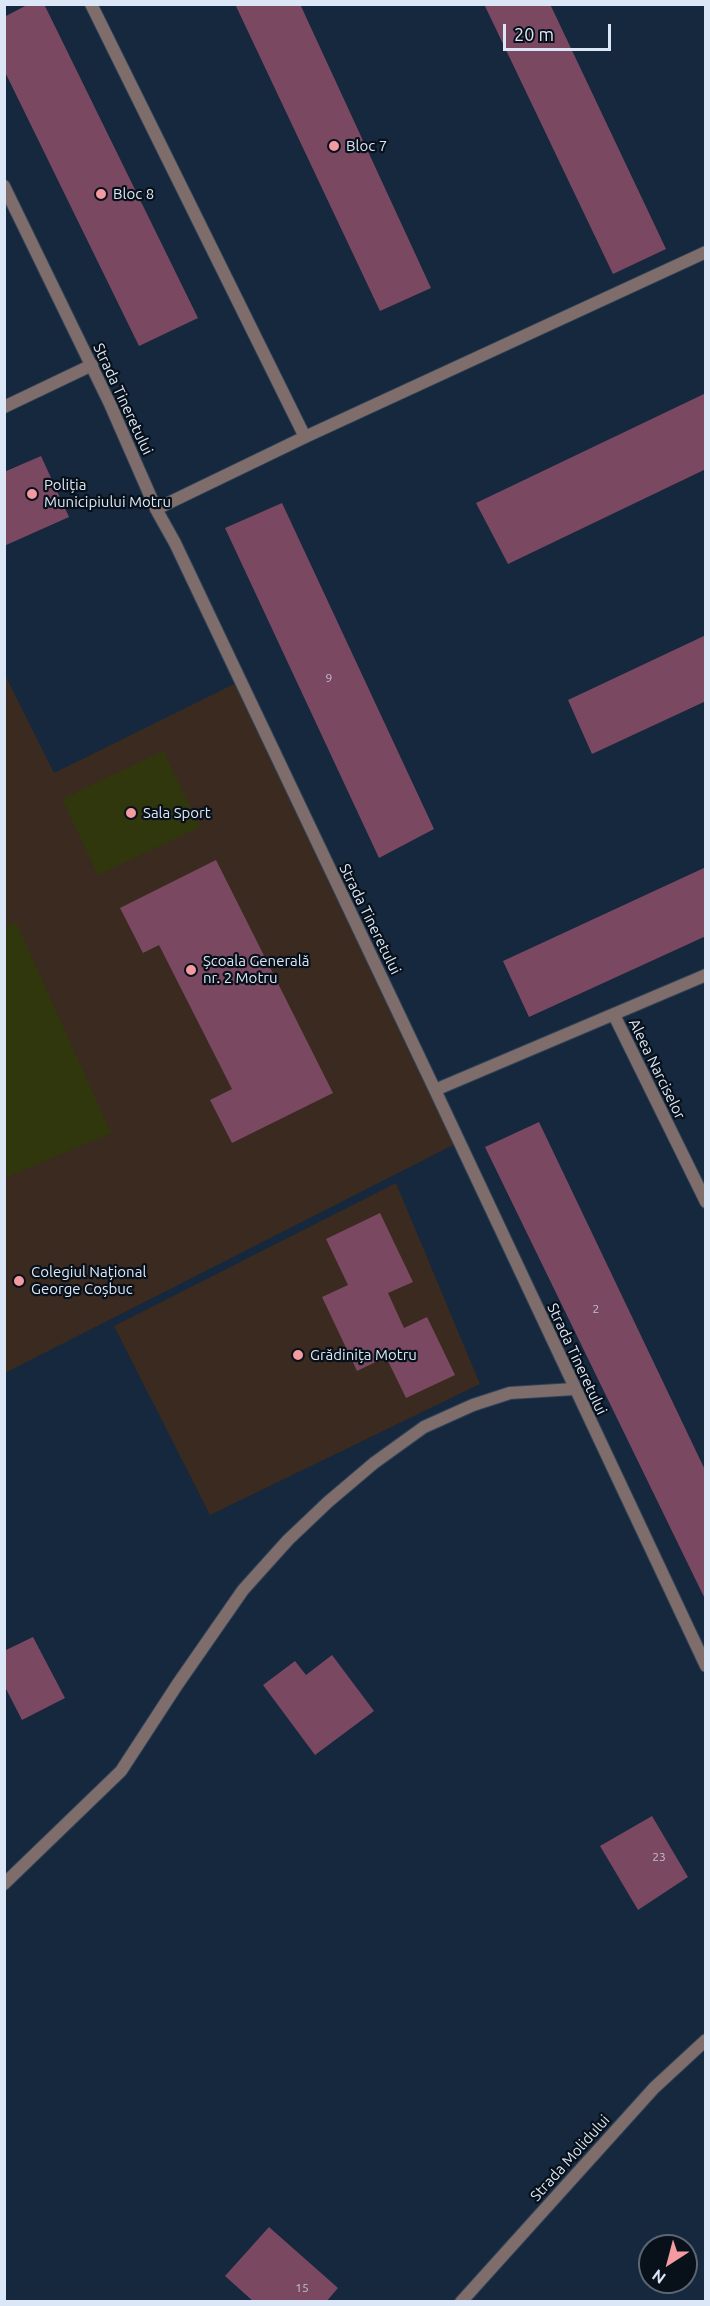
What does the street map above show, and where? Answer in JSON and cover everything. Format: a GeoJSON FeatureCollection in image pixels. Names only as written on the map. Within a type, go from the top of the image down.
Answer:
{"type":"FeatureCollection","features":[{"type":"Feature","properties":{"kind":"street"},"geometry":{"type":"LineString","coordinates":[[91,4],[305,437]]}},
{"type":"Feature","properties":{"kind":"street","name":"Strada Tineretului"},"geometry":{"type":"LineString","coordinates":[[4,186],[92,365],[156,509],[175,543],[435,1090],[705,1666]]}},
{"type":"Feature","properties":{"kind":"street"},"geometry":{"type":"LineString","coordinates":[[156,509],[305,437],[705,252]]}},
{"type":"Feature","properties":{"kind":"street"},"geometry":{"type":"LineString","coordinates":[[4,407],[92,365]]}},
{"type":"Feature","properties":{"kind":"street"},"geometry":{"type":"LineString","coordinates":[[435,1090],[705,975]]}},
{"type":"Feature","properties":{"kind":"street","name":"Aleea Narciselor"},"geometry":{"type":"LineString","coordinates":[[614,1015],[705,1202]]}},
{"type":"Feature","properties":{"kind":"street"},"geometry":{"type":"LineString","coordinates":[[4,1884],[121,1771],[243,1590],[288,1540],[335,1495],[424,1427],[510,1393],[574,1389]]}},
{"type":"Feature","properties":{"kind":"street","name":"Strada Molidului"},"geometry":{"type":"LineString","coordinates":[[461,2301],[654,2088],[705,2040]]}},
{"type":"Feature","properties":{"kind":"shaded area","name":"Școala Generală nr. 2 Motru"},"geometry":{"type":"Polygon","coordinates":[[[4,673],[54,773],[240,681],[459,1142],[5,1373],[4,673]]]}},
{"type":"Feature","properties":{"kind":"shaded area","name":"Grădinița Motru"},"geometry":{"type":"Polygon","coordinates":[[[396,1183],[480,1384],[210,1515],[114,1326],[396,1183]]]}},
{"type":"Feature","properties":{"kind":"green space","name":"Sala Sport"},"geometry":{"type":"Polygon","coordinates":[[[163,751],[200,827],[98,875],[62,799],[163,751]]]}},
{"type":"Feature","properties":{"kind":"green space"},"geometry":{"type":"Polygon","coordinates":[[[16,922],[111,1133],[5,1178],[4,927],[16,922]]]}},
{"type":"Feature","properties":{"kind":"building","name":"Bloc 8"},"geometry":{"type":"Polygon","coordinates":[[[29,4],[44,4],[198,318],[139,346],[4,70],[4,17],[29,4]]]}},
{"type":"Feature","properties":{"kind":"building","name":"Bloc 7"},"geometry":{"type":"Polygon","coordinates":[[[235,4],[300,4],[431,288],[380,311],[235,4]]]}},
{"type":"Feature","properties":{"kind":"building"},"geometry":{"type":"Polygon","coordinates":[[[484,4],[550,4],[666,249],[613,274],[484,4]]]}},
{"type":"Feature","properties":{"kind":"building"},"geometry":{"type":"Polygon","coordinates":[[[706,393],[706,469],[508,564],[476,503],[706,393]]]}},
{"type":"Feature","properties":{"kind":"building","name":"Poliția Municipiului Motru"},"geometry":{"type":"Polygon","coordinates":[[[41,456],[69,517],[4,546],[4,472],[41,456]]]}},
{"type":"Feature","properties":{"kind":"building"},"geometry":{"type":"Polygon","coordinates":[[[282,503],[434,829],[379,858],[225,528],[282,503]]]}},
{"type":"Feature","properties":{"kind":"building"},"geometry":{"type":"Polygon","coordinates":[[[706,635],[706,701],[592,754],[568,700],[706,635]]]}},
{"type":"Feature","properties":{"kind":"building"},"geometry":{"type":"Polygon","coordinates":[[[216,860],[333,1093],[232,1143],[210,1100],[232,1089],[159,945],[143,953],[120,908],[216,860]]]}},
{"type":"Feature","properties":{"kind":"building"},"geometry":{"type":"Polygon","coordinates":[[[706,867],[706,936],[529,1017],[503,961],[706,867]]]}},
{"type":"Feature","properties":{"kind":"building"},"geometry":{"type":"Polygon","coordinates":[[[539,1122],[706,1472],[706,1601],[485,1147],[539,1122]]]}},
{"type":"Feature","properties":{"kind":"building"},"geometry":{"type":"Polygon","coordinates":[[[380,1213],[413,1282],[388,1293],[404,1328],[427,1317],[455,1375],[406,1398],[386,1357],[357,1371],[322,1297],[348,1285],[326,1239],[380,1213]]]}},
{"type":"Feature","properties":{"kind":"building"},"geometry":{"type":"Polygon","coordinates":[[[33,1637],[65,1698],[22,1720],[4,1685],[4,1651],[33,1637]]]}},
{"type":"Feature","properties":{"kind":"building"},"geometry":{"type":"Polygon","coordinates":[[[332,1655],[374,1711],[315,1755],[263,1685],[295,1661],[306,1675],[332,1655]]]}},
{"type":"Feature","properties":{"kind":"building"},"geometry":{"type":"Polygon","coordinates":[[[652,1816],[688,1877],[638,1910],[600,1846],[652,1816]]]}},
{"type":"Feature","properties":{"kind":"building"},"geometry":{"type":"Polygon","coordinates":[[[269,2227],[338,2288],[326,2302],[254,2302],[225,2276],[269,2227]]]}},
{"type":"Feature","properties":{"kind":"place","name":"Bloc 7"},"geometry":{"type":"Point","coordinates":[334,146]}},
{"type":"Feature","properties":{"kind":"place","name":"Bloc 8"},"geometry":{"type":"Point","coordinates":[101,194]}},
{"type":"Feature","properties":{"kind":"place","name":"Poliția Municipiului Motru"},"geometry":{"type":"Point","coordinates":[32,494]}},
{"type":"Feature","properties":{"kind":"place","name":"Sala Sport"},"geometry":{"type":"Point","coordinates":[131,813]}},
{"type":"Feature","properties":{"kind":"place","name":"Școala Generală nr. 2 Motru"},"geometry":{"type":"Point","coordinates":[191,970]}},
{"type":"Feature","properties":{"kind":"place","name":"Colegiul Național George Coșbuc"},"geometry":{"type":"Point","coordinates":[19,1281]}},
{"type":"Feature","properties":{"kind":"place","name":"Grădinița Motru"},"geometry":{"type":"Point","coordinates":[298,1355]}}]}
